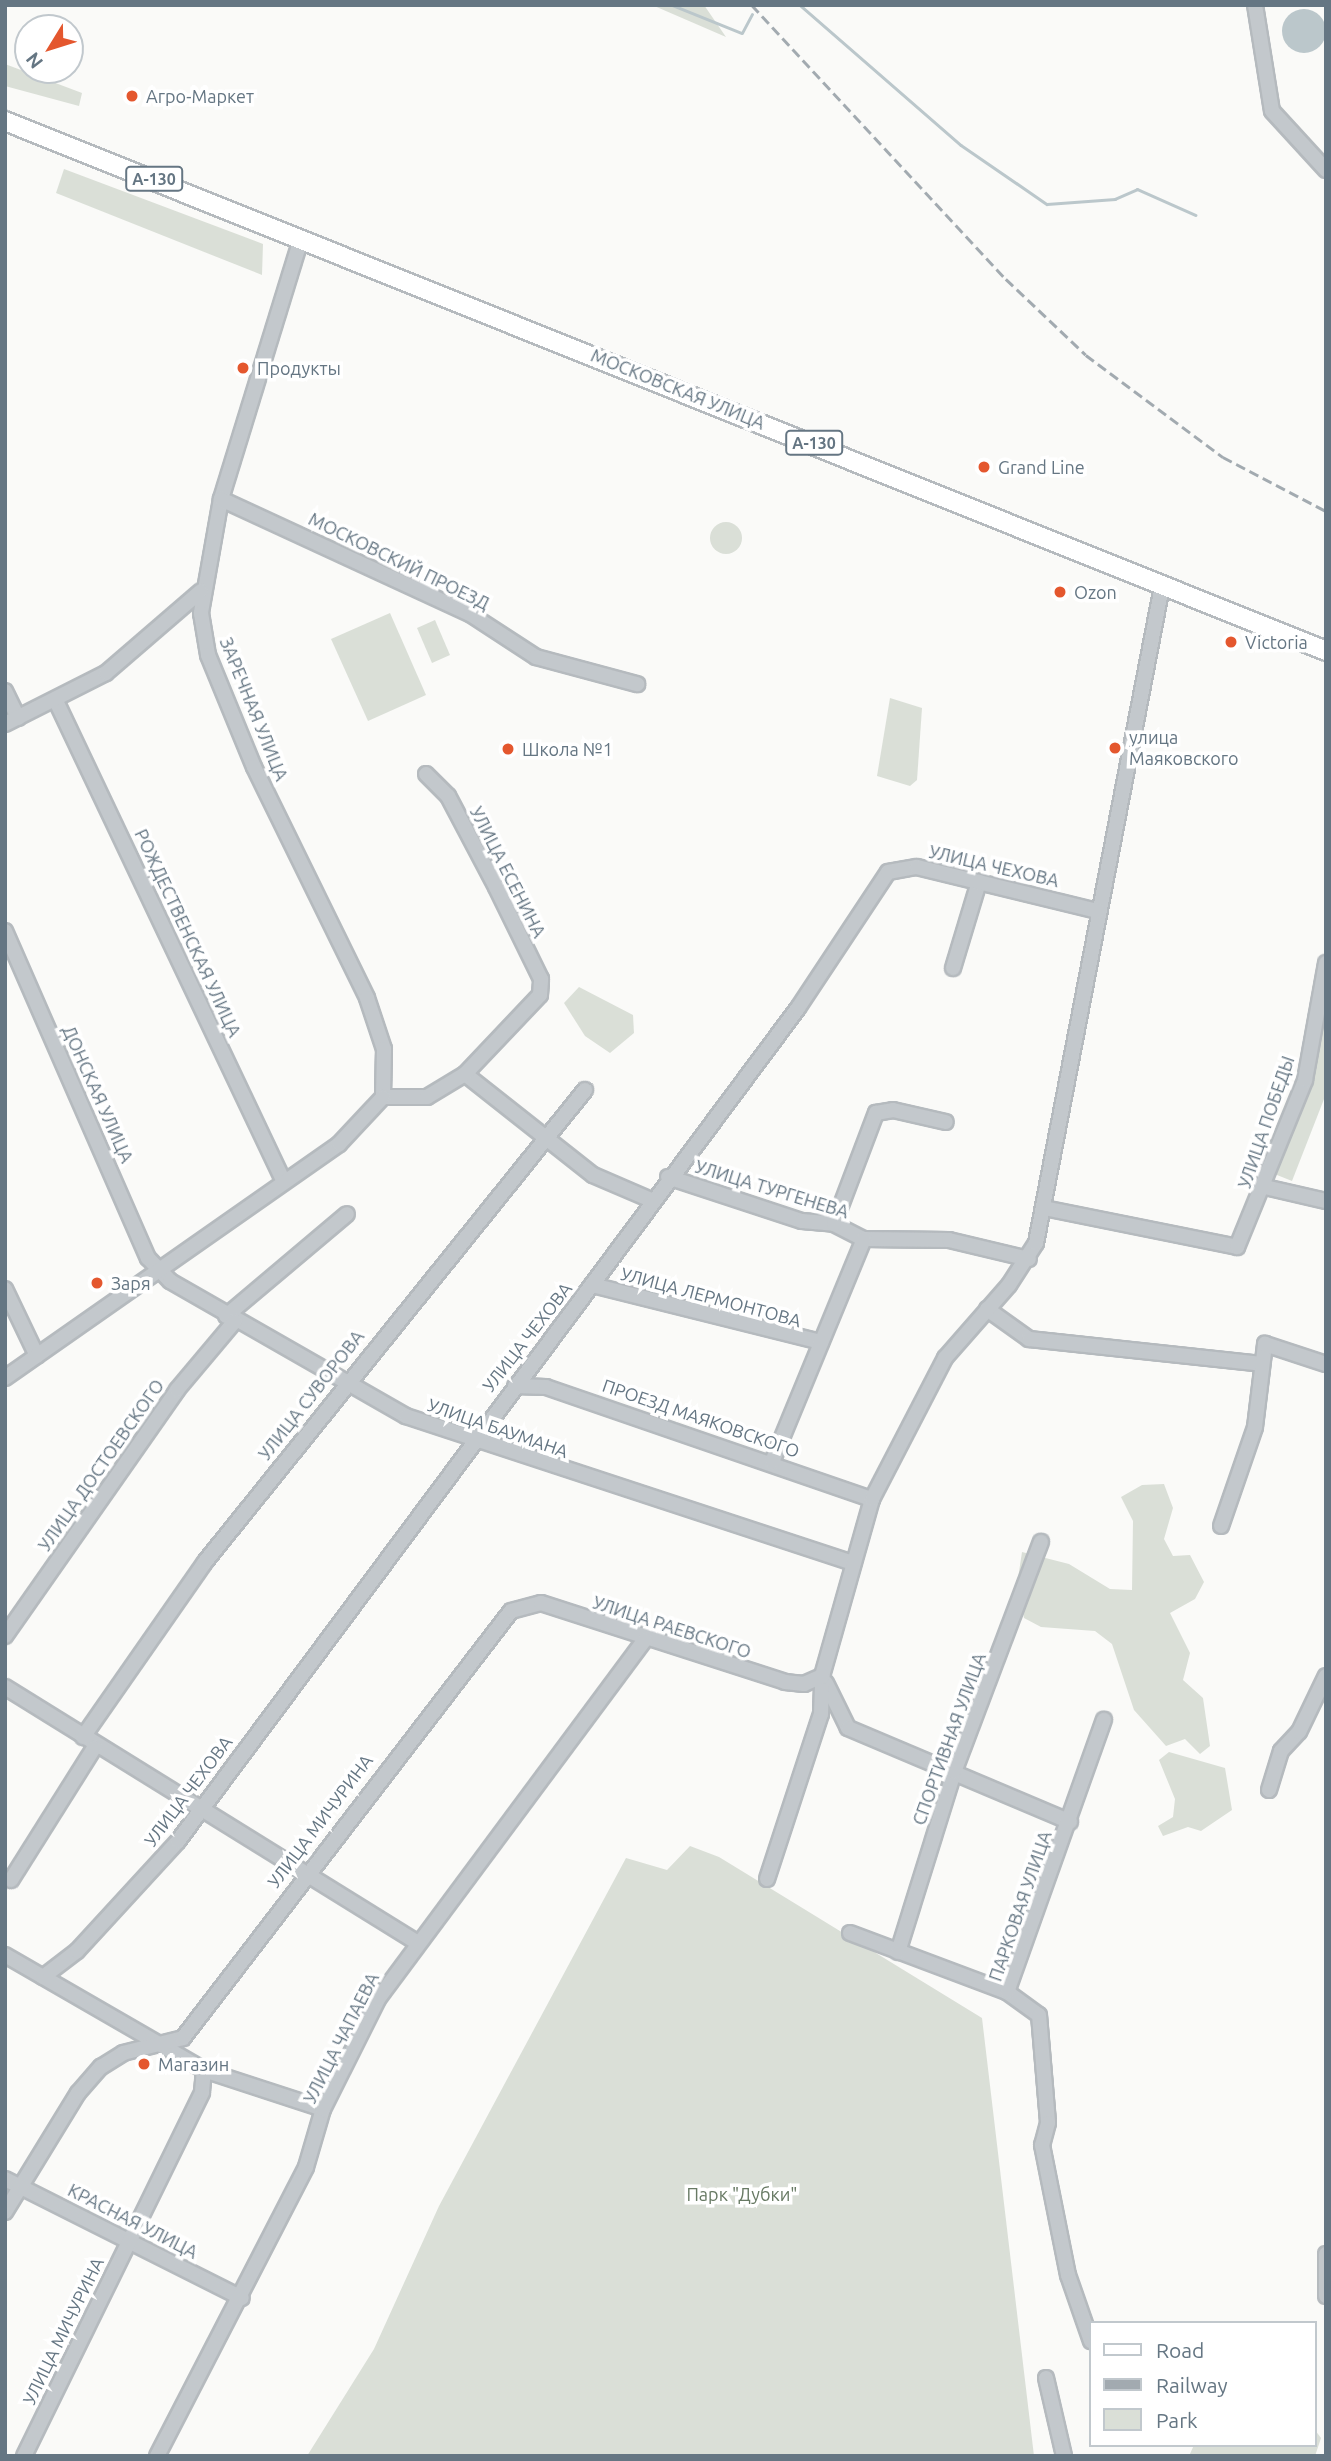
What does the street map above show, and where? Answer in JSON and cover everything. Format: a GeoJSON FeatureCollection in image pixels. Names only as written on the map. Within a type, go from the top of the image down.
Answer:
{"type":"FeatureCollection","features":[{"type":"Feature","properties":{"kind":"main road","name":"А-130"},"geometry":{"type":"LineString","coordinates":[[5,121],[301,239]]}},
{"type":"Feature","properties":{"kind":"main road","name":"МОСКОВСКАЯ УЛИЦА"},"geometry":{"type":"LineString","coordinates":[[301,239],[1326,651]]}},
{"type":"Feature","properties":{"kind":"street"},"geometry":{"type":"LineString","coordinates":[[1255,5],[1272,111],[1326,170]]}},
{"type":"Feature","properties":{"kind":"street","name":"ЗАРЕЧНАЯ УЛИЦА"},"geometry":{"type":"LineString","coordinates":[[301,239],[221,499],[201,591],[208,656],[254,767],[367,998],[384,1049],[383,1097]]}},
{"type":"Feature","properties":{"kind":"street","name":"МОСКОВСКИЙ ПРОЕЗД"},"geometry":{"type":"LineString","coordinates":[[221,499],[470,614],[536,657],[638,684]]}},
{"type":"Feature","properties":{"kind":"street"},"geometry":{"type":"LineString","coordinates":[[767,1879],[821,1714],[822,1676],[872,1499],[945,1358],[1029,1259],[1044,1208],[1098,911],[1162,586]]}},
{"type":"Feature","properties":{"kind":"street"},"geometry":{"type":"LineString","coordinates":[[5,691],[11,721],[56,701],[106,673],[201,591]]}},
{"type":"Feature","properties":{"kind":"street","name":"РОЖДЕСТВЕНСКАЯ УЛИЦА"},"geometry":{"type":"LineString","coordinates":[[56,701],[284,1182]]}},
{"type":"Feature","properties":{"kind":"street","name":"УЛИЦА ЕСЕНИНА"},"geometry":{"type":"LineString","coordinates":[[426,774],[448,796],[541,979],[540,995],[466,1074]]}},
{"type":"Feature","properties":{"kind":"street","name":"УЛИЦА ЧЕХОВА"},"geometry":{"type":"LineString","coordinates":[[43,1977],[77,1951],[201,1808],[470,1442],[592,1285],[668,1177],[798,1008],[888,872],[917,867],[1098,911]]}},
{"type":"Feature","properties":{"kind":"street"},"geometry":{"type":"LineString","coordinates":[[953,968],[979,882]]}},
{"type":"Feature","properties":{"kind":"street","name":"ДОНСКАЯ УЛИЦА"},"geometry":{"type":"LineString","coordinates":[[5,931],[159,1270]]}},
{"type":"Feature","properties":{"kind":"street","name":"УЛИЦА ПОБЕДЫ"},"geometry":{"type":"LineString","coordinates":[[1044,1208],[1237,1247],[1265,1187],[1305,1080],[1326,964]]}},
{"type":"Feature","properties":{"kind":"street"},"geometry":{"type":"LineString","coordinates":[[5,1378],[367,1121],[383,1097],[427,1097],[466,1074],[544,1140],[593,1175],[651,1200]]}},
{"type":"Feature","properties":{"kind":"street","name":"УЛИЦА СУВОРОВА"},"geometry":{"type":"LineString","coordinates":[[83,1737],[205,1562],[344,1383],[584,1090]]}},
{"type":"Feature","properties":{"kind":"street"},"geometry":{"type":"LineString","coordinates":[[834,1224],[876,1113],[893,1110],[946,1122]]}},
{"type":"Feature","properties":{"kind":"street","name":"УЛИЦА ТУРГЕНЕВА"},"geometry":{"type":"LineString","coordinates":[[668,1177],[802,1222],[834,1224],[864,1239],[949,1240],[1029,1259]]}},
{"type":"Feature","properties":{"kind":"street"},"geometry":{"type":"LineString","coordinates":[[1265,1187],[1326,1200]]}},
{"type":"Feature","properties":{"kind":"street","name":"УЛИЦА ДОСТОЕВСКОГО"},"geometry":{"type":"LineString","coordinates":[[5,1636],[177,1390],[230,1319],[347,1214]]}},
{"type":"Feature","properties":{"kind":"street"},"geometry":{"type":"LineString","coordinates":[[772,1462],[864,1239]]}},
{"type":"Feature","properties":{"kind":"street","name":"УЛИЦА БАУМАНА"},"geometry":{"type":"LineString","coordinates":[[159,1270],[230,1319],[344,1383],[470,1442],[853,1563]]}},
{"type":"Feature","properties":{"kind":"street","name":"УЛИЦА ЛЕРМОНТОВА"},"geometry":{"type":"LineString","coordinates":[[592,1285],[821,1342]]}},
{"type":"Feature","properties":{"kind":"street"},"geometry":{"type":"LineString","coordinates":[[5,1289],[37,1356]]}},
{"type":"Feature","properties":{"kind":"street"},"geometry":{"type":"LineString","coordinates":[[987,1309],[1029,1339],[1262,1364]]}},
{"type":"Feature","properties":{"kind":"street"},"geometry":{"type":"LineString","coordinates":[[1220,1525],[1255,1427],[1265,1344],[1326,1364]]}},
{"type":"Feature","properties":{"kind":"street","name":"ПРОЕЗД МАЯКОВСКОГО"},"geometry":{"type":"LineString","coordinates":[[515,1385],[546,1387],[772,1462],[872,1499]]}},
{"type":"Feature","properties":{"kind":"street","name":"СПОРТИВНАЯ УЛИЦА"},"geometry":{"type":"LineString","coordinates":[[898,1952],[954,1772],[1041,1542]]}},
{"type":"Feature","properties":{"kind":"street","name":"УЛИЦА РАЕВСКОГО"},"geometry":{"type":"LineString","coordinates":[[511,1611],[541,1603],[645,1640],[785,1682],[822,1676]]}},
{"type":"Feature","properties":{"kind":"street","name":"УЛИЦА МИЧУРИНА"},"geometry":{"type":"LineString","coordinates":[[5,2212],[19,2185],[101,2067],[123,2053],[157,2047],[183,2038],[304,1872],[511,1611]]}},
{"type":"Feature","properties":{"kind":"street","name":"УЛИЦА ЧАПАЕВА"},"geometry":{"type":"LineString","coordinates":[[157,2456],[242,2298],[306,2167],[323,2109],[378,1999],[416,1942],[645,1640]]}},
{"type":"Feature","properties":{"kind":"street"},"geometry":{"type":"LineString","coordinates":[[822,1676],[848,1728],[1070,1822]]}},
{"type":"Feature","properties":{"kind":"street"},"geometry":{"type":"LineString","coordinates":[[1269,1790],[1281,1751],[1299,1732],[1326,1676]]}},
{"type":"Feature","properties":{"kind":"street"},"geometry":{"type":"LineString","coordinates":[[5,1687],[83,1737],[94,1748],[201,1808],[416,1942]]}},
{"type":"Feature","properties":{"kind":"street","name":"ПАРКОВАЯ УЛИЦА"},"geometry":{"type":"LineString","coordinates":[[1090,2338],[1068,2275],[1042,2145],[1048,2123],[1039,2015],[1007,1992],[1070,1822],[1104,1720]]}},
{"type":"Feature","properties":{"kind":"street"},"geometry":{"type":"LineString","coordinates":[[11,1880],[94,1748]]}},
{"type":"Feature","properties":{"kind":"street"},"geometry":{"type":"LineString","coordinates":[[850,1933],[1007,1992]]}},
{"type":"Feature","properties":{"kind":"street"},"geometry":{"type":"LineString","coordinates":[[5,1955],[133,2026],[157,2047],[204,2070],[323,2109]]}},
{"type":"Feature","properties":{"kind":"street","name":"УЛИЦА МИЧУРИНА"},"geometry":{"type":"LineString","coordinates":[[24,2456],[202,2092],[204,2070]]}},
{"type":"Feature","properties":{"kind":"street","name":"КРАСНАЯ УЛИЦА"},"geometry":{"type":"LineString","coordinates":[[5,2179],[242,2298]]}},
{"type":"Feature","properties":{"kind":"street"},"geometry":{"type":"LineString","coordinates":[[1326,2255],[1321,2274],[1326,2296]]}},
{"type":"Feature","properties":{"kind":"street"},"geometry":{"type":"LineString","coordinates":[[1046,2378],[1064,2456]]}},
{"type":"Feature","properties":{"kind":"green space"},"geometry":{"type":"Polygon","coordinates":[[[652,5],[704,5],[726,37],[652,5]]]}},
{"type":"Feature","properties":{"kind":"green space"},"geometry":{"type":"Polygon","coordinates":[[[5,64],[14,67],[14,84],[58,84],[82,93],[79,106],[5,86],[5,64]]]}},
{"type":"Feature","properties":{"kind":"green space"},"geometry":{"type":"Polygon","coordinates":[[[64,169],[263,244],[262,275],[56,193],[64,169]]]}},
{"type":"Feature","properties":{"kind":"green space"},"geometry":{"type":"Polygon","coordinates":[[[726,522],[737,527],[742,538],[737,549],[726,554],[715,549],[710,538],[715,527],[726,522]]]}},
{"type":"Feature","properties":{"kind":"green space"},"geometry":{"type":"Polygon","coordinates":[[[390,613],[426,695],[368,721],[331,639],[390,613]]]}},
{"type":"Feature","properties":{"kind":"green space"},"geometry":{"type":"Polygon","coordinates":[[[435,620],[450,655],[432,663],[417,628],[435,620]]]}},
{"type":"Feature","properties":{"kind":"green space"},"geometry":{"type":"Polygon","coordinates":[[[890,698],[922,708],[917,780],[910,786],[877,776],[890,698]]]}},
{"type":"Feature","properties":{"kind":"green space"},"geometry":{"type":"Polygon","coordinates":[[[579,987],[633,1015],[634,1033],[610,1053],[585,1036],[564,1003],[579,987]]]}},
{"type":"Feature","properties":{"kind":"green space"},"geometry":{"type":"Polygon","coordinates":[[[1326,990],[1326,1094],[1292,1181],[1272,1173],[1326,990]]]}},
{"type":"Feature","properties":{"kind":"green space"},"geometry":{"type":"Polygon","coordinates":[[[1164,1484],[1173,1508],[1164,1539],[1173,1556],[1190,1555],[1204,1582],[1195,1599],[1170,1613],[1190,1653],[1183,1680],[1203,1698],[1210,1746],[1200,1754],[1185,1739],[1166,1746],[1134,1710],[1112,1644],[1095,1631],[1041,1627],[1024,1618],[1017,1585],[1022,1552],[1069,1564],[1110,1589],[1132,1590],[1133,1521],[1121,1497],[1142,1485],[1164,1484]]]}},
{"type":"Feature","properties":{"kind":"green space"},"geometry":{"type":"Polygon","coordinates":[[[1169,1752],[1225,1768],[1232,1810],[1201,1831],[1188,1827],[1163,1836],[1158,1826],[1173,1817],[1175,1799],[1159,1760],[1169,1752]]]}},
{"type":"Feature","properties":{"kind":"green space","name":"Парк \"Дубки\""},"geometry":{"type":"Polygon","coordinates":[[[690,1846],[719,1857],[982,2018],[1034,2456],[307,2456],[374,2349],[439,2206],[626,1858],[667,1870],[690,1846]]]}},
{"type":"Feature","properties":{"kind":"green space"},"geometry":{"type":"Polygon","coordinates":[[[1317,2433],[1321,2438],[1315,2456],[1189,2456],[1193,2447],[1317,2447],[1317,2433]]]}},
{"type":"Feature","properties":{"kind":"shaded area"},"geometry":{"type":"Polygon","coordinates":[[[1304,9],[1319,16],[1326,31],[1319,46],[1304,53],[1289,46],[1282,31],[1289,16],[1304,9]]]}},
{"type":"Feature","properties":{"kind":"waterway"},"geometry":{"type":"LineString","coordinates":[[672,5],[742,33],[752,14]]}},
{"type":"Feature","properties":{"kind":"waterway"},"geometry":{"type":"LineString","coordinates":[[800,5],[961,145],[1047,204],[1115,199],[1137,189],[1196,215]]}},
{"type":"Feature","properties":{"kind":"railway"},"geometry":{"type":"LineString","coordinates":[[752,5],[1006,279],[1086,355],[1223,457],[1326,511]]}},
{"type":"Feature","properties":{"kind":"place","name":"Агро-Маркет"},"geometry":{"type":"Point","coordinates":[132,96]}},
{"type":"Feature","properties":{"kind":"place","name":"Продукты"},"geometry":{"type":"Point","coordinates":[243,368]}},
{"type":"Feature","properties":{"kind":"place","name":"Grand Line"},"geometry":{"type":"Point","coordinates":[984,467]}},
{"type":"Feature","properties":{"kind":"place","name":"Ozon"},"geometry":{"type":"Point","coordinates":[1060,592]}},
{"type":"Feature","properties":{"kind":"place","name":"Victoria"},"geometry":{"type":"Point","coordinates":[1231,642]}},
{"type":"Feature","properties":{"kind":"place","name":"улица Маяковского"},"geometry":{"type":"Point","coordinates":[1115,748]}},
{"type":"Feature","properties":{"kind":"place","name":"Школа №1"},"geometry":{"type":"Point","coordinates":[508,749]}},
{"type":"Feature","properties":{"kind":"place","name":"Заря"},"geometry":{"type":"Point","coordinates":[97,1283]}},
{"type":"Feature","properties":{"kind":"place","name":"Магазин"},"geometry":{"type":"Point","coordinates":[144,2064]}}]}
